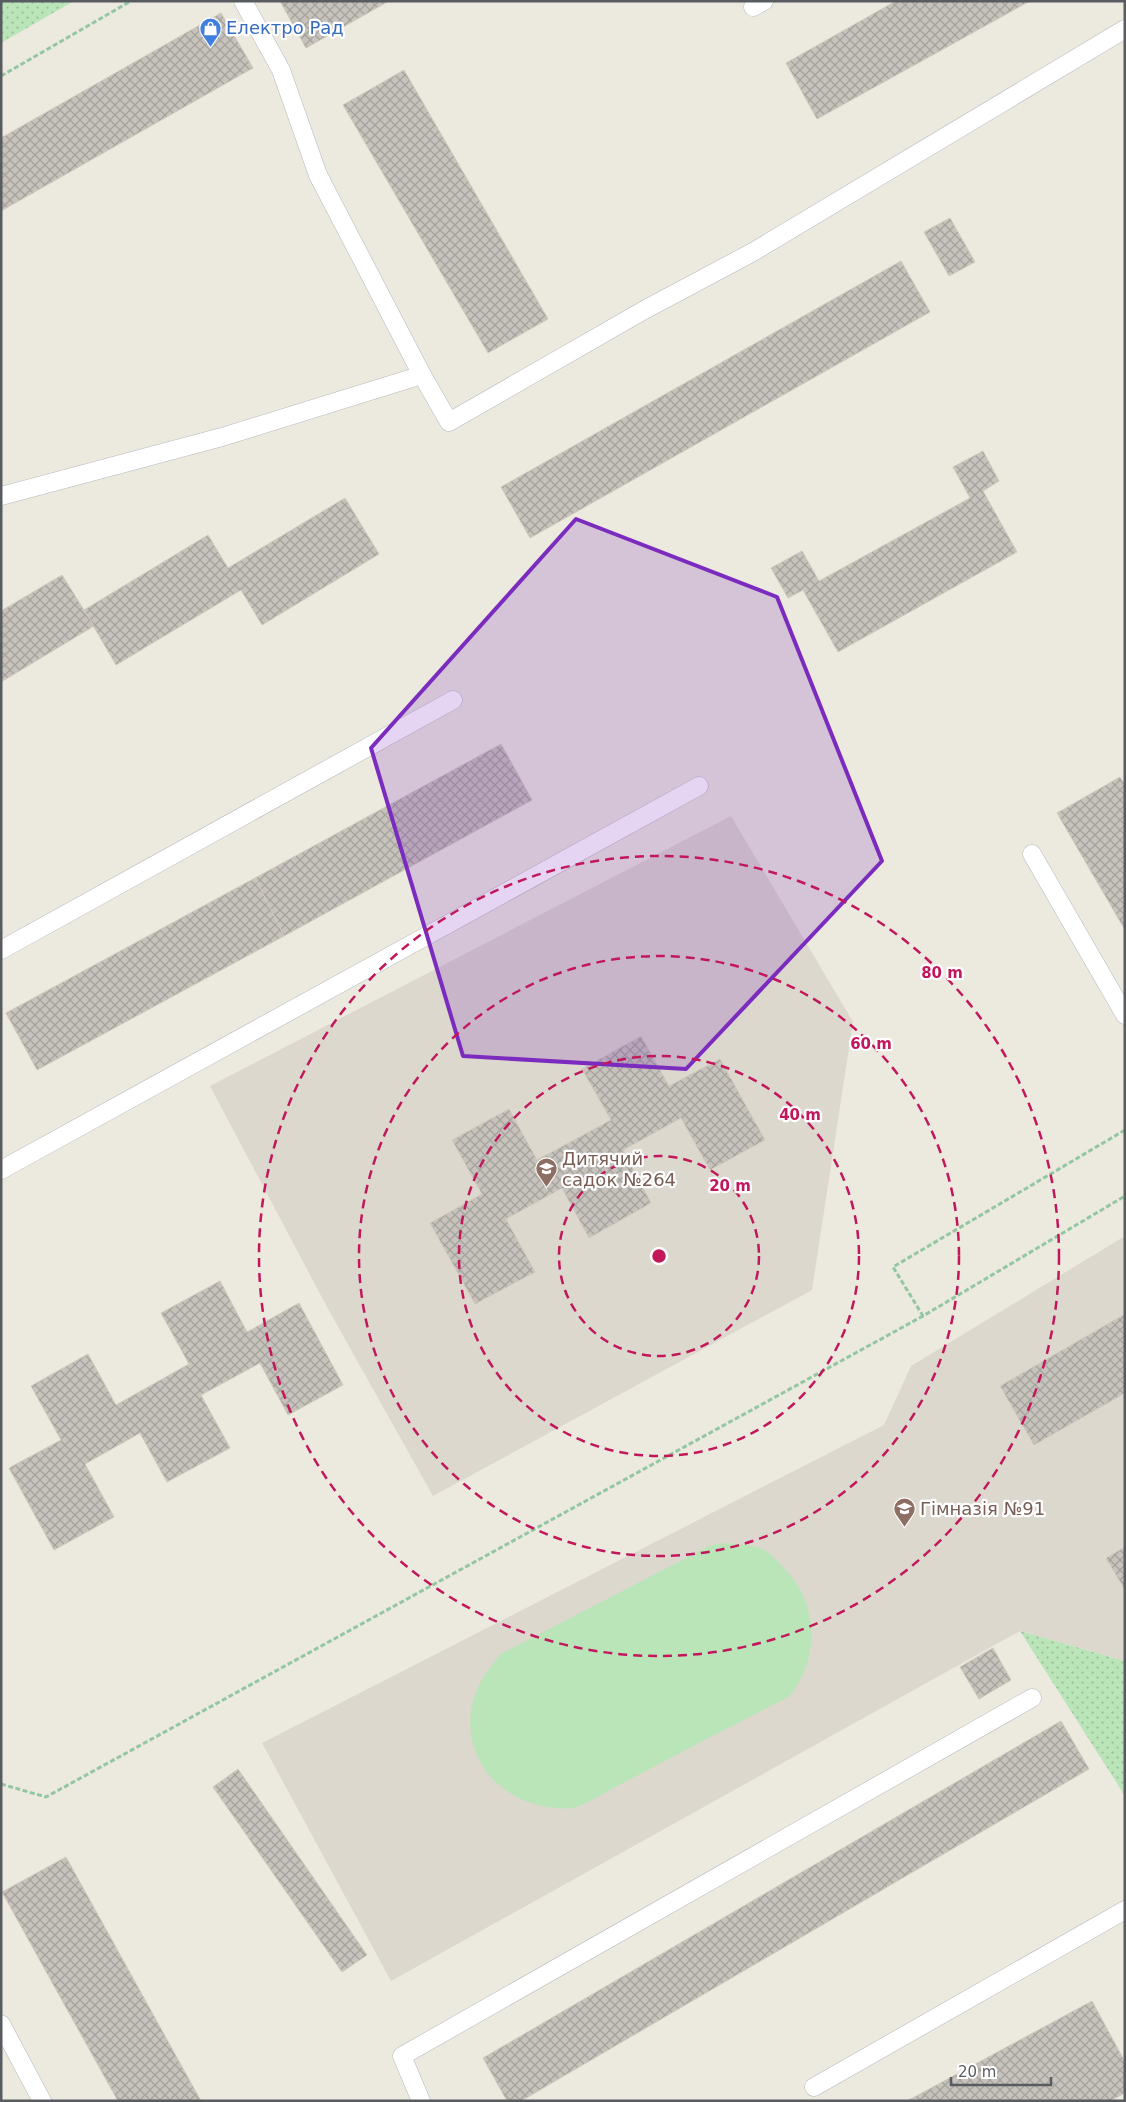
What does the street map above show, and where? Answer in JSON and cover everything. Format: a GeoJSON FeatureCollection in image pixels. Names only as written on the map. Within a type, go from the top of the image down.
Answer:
{"type":"FeatureCollection","features":[{"type":"Feature","properties":{"kind":"lane"},"geometry":{"type":"LineString","coordinates":[[243,1],[281,70],[318,174],[422,375],[449,422],[646,309],[753,252],[1125,29]]}},
{"type":"Feature","properties":{"kind":"lane"},"geometry":{"type":"LineString","coordinates":[[1,496],[222,436],[422,375]]}},
{"type":"Feature","properties":{"kind":"lane"},"geometry":{"type":"LineString","coordinates":[[1,950],[453,700]]}},
{"type":"Feature","properties":{"kind":"lane"},"geometry":{"type":"LineString","coordinates":[[1,1170],[699,786]]}},
{"type":"Feature","properties":{"kind":"lane"},"geometry":{"type":"LineString","coordinates":[[1032,854],[1125,1015]]}},
{"type":"Feature","properties":{"kind":"lane"},"geometry":{"type":"LineString","coordinates":[[421,2101],[402,2056],[1032,1698]]}},
{"type":"Feature","properties":{"kind":"lane"},"geometry":{"type":"LineString","coordinates":[[814,2087],[1125,1910]]}},
{"type":"Feature","properties":{"kind":"lane"},"geometry":{"type":"LineString","coordinates":[[1,2024],[42,2101]]}},
{"type":"Feature","properties":{"kind":"path"},"geometry":{"type":"LineString","coordinates":[[1,76],[132,1]]}},
{"type":"Feature","properties":{"kind":"path"},"geometry":{"type":"LineString","coordinates":[[923,1316],[893,1267],[1125,1130]]}},
{"type":"Feature","properties":{"kind":"path"},"geometry":{"type":"LineString","coordinates":[[1,1784],[46,1797],[923,1316],[1125,1196]]}},
{"type":"Feature","properties":{"kind":"highlighted area"},"geometry":{"type":"Polygon","coordinates":[[[576,519],[777,597],[882,861],[686,1069],[463,1056],[371,748],[576,519]]]}},
{"type":"Feature","properties":{"kind":"shaded area","name":"Дитячий садок №264"},"geometry":{"type":"Polygon","coordinates":[[[731,816],[853,1022],[812,1290],[433,1496],[327,1307],[210,1086],[731,816]]]}},
{"type":"Feature","properties":{"kind":"shaded area","name":"Гімназія №91"},"geometry":{"type":"Polygon","coordinates":[[[1125,1236],[1125,1661],[1020,1631],[391,1981],[262,1743],[884,1425],[911,1366],[1125,1236]]]}},
{"type":"Feature","properties":{"kind":"green space"},"geometry":{"type":"Polygon","coordinates":[[[1,1],[74,1],[1,43],[1,1]]]}},
{"type":"Feature","properties":{"kind":"green space"},"geometry":{"type":"Polygon","coordinates":[[[724,1543],[753,1546],[768,1552],[794,1580],[803,1596],[809,1613],[811,1647],[807,1665],[789,1697],[577,1807],[557,1808],[541,1806],[512,1794],[499,1785],[480,1762],[474,1747],[470,1721],[474,1697],[479,1685],[492,1664],[501,1654],[711,1545],[724,1543]]]}},
{"type":"Feature","properties":{"kind":"green space"},"geometry":{"type":"Polygon","coordinates":[[[1020,1631],[1125,1661],[1125,1796],[1020,1631]]]}},
{"type":"Feature","properties":{"kind":"building"},"geometry":{"type":"Polygon","coordinates":[[[280,1],[389,1],[306,48],[280,1]]]}},
{"type":"Feature","properties":{"kind":"building"},"geometry":{"type":"Polygon","coordinates":[[[896,1],[1030,1],[817,119],[786,63],[896,1]]]}},
{"type":"Feature","properties":{"kind":"building"},"geometry":{"type":"Polygon","coordinates":[[[221,13],[253,68],[1,211],[1,138],[221,13]]]}},
{"type":"Feature","properties":{"kind":"building"},"geometry":{"type":"Polygon","coordinates":[[[404,70],[548,319],[488,353],[343,105],[404,70]]]}},
{"type":"Feature","properties":{"kind":"building"},"geometry":{"type":"Polygon","coordinates":[[[950,218],[975,262],[949,276],[924,232],[950,218]]]}},
{"type":"Feature","properties":{"kind":"building"},"geometry":{"type":"Polygon","coordinates":[[[901,261],[930,312],[530,538],[501,487],[901,261]]]}},
{"type":"Feature","properties":{"kind":"building"},"geometry":{"type":"Polygon","coordinates":[[[983,451],[999,481],[983,491],[1017,552],[838,652],[803,590],[788,598],[771,568],[802,551],[819,581],[970,498],[953,467],[983,451]]]}},
{"type":"Feature","properties":{"kind":"building"},"geometry":{"type":"Polygon","coordinates":[[[345,498],[379,554],[262,625],[241,590],[116,665],[84,610],[208,535],[228,568],[345,498]]]}},
{"type":"Feature","properties":{"kind":"building"},"geometry":{"type":"Polygon","coordinates":[[[62,575],[94,626],[1,682],[1,611],[62,575]]]}},
{"type":"Feature","properties":{"kind":"building"},"geometry":{"type":"Polygon","coordinates":[[[501,744],[532,800],[284,936],[255,878],[501,744]]]}},
{"type":"Feature","properties":{"kind":"building"},"geometry":{"type":"Polygon","coordinates":[[[1120,777],[1125,785],[1125,930],[1057,813],[1120,777]]]}},
{"type":"Feature","properties":{"kind":"building"},"geometry":{"type":"Polygon","coordinates":[[[255,878],[284,936],[37,1070],[6,1013],[255,878]]]}},
{"type":"Feature","properties":{"kind":"building"},"geometry":{"type":"Polygon","coordinates":[[[641,1036],[669,1086],[720,1059],[765,1140],[710,1170],[681,1118],[623,1150],[651,1203],[589,1238],[562,1188],[506,1219],[535,1272],[475,1304],[430,1223],[482,1194],[452,1140],[509,1109],[537,1160],[611,1120],[582,1069],[641,1036]]]}},
{"type":"Feature","properties":{"kind":"building"},"geometry":{"type":"Polygon","coordinates":[[[220,1281],[247,1332],[299,1303],[343,1385],[288,1415],[260,1363],[201,1395],[230,1448],[167,1482],[140,1433],[85,1464],[114,1517],[54,1550],[9,1468],[61,1440],[31,1386],[88,1354],[116,1405],[189,1364],[161,1313],[220,1281]]]}},
{"type":"Feature","properties":{"kind":"building"},"geometry":{"type":"Polygon","coordinates":[[[1125,1314],[1125,1393],[1034,1445],[1000,1386],[1125,1314]]]}},
{"type":"Feature","properties":{"kind":"building"},"geometry":{"type":"Polygon","coordinates":[[[1125,1547],[1125,1590],[1106,1558],[1125,1547]]]}},
{"type":"Feature","properties":{"kind":"building"},"geometry":{"type":"Polygon","coordinates":[[[993,1648],[1011,1680],[979,1699],[960,1667],[993,1648]]]}},
{"type":"Feature","properties":{"kind":"building"},"geometry":{"type":"Polygon","coordinates":[[[1061,1721],[1089,1769],[521,2101],[507,2101],[483,2058],[1061,1721]]]}},
{"type":"Feature","properties":{"kind":"building"},"geometry":{"type":"Polygon","coordinates":[[[238,1769],[367,1955],[342,1972],[213,1787],[238,1769]]]}},
{"type":"Feature","properties":{"kind":"building"},"geometry":{"type":"Polygon","coordinates":[[[66,1857],[201,2101],[118,2101],[2,1892],[66,1857]]]}},
{"type":"Feature","properties":{"kind":"building"},"geometry":{"type":"Polygon","coordinates":[[[1092,2001],[1125,2062],[1125,2093],[1110,2101],[907,2101],[1092,2001]]]}},
{"type":"Feature","properties":{"kind":"place","name":"Електро Рад"},"geometry":{"type":"Point","coordinates":[210,47]}},
{"type":"Feature","properties":{"kind":"place","name":"Дитячий садок №264"},"geometry":{"type":"Point","coordinates":[546,1188]}},
{"type":"Feature","properties":{"kind":"place","name":"Гімназія №91"},"geometry":{"type":"Point","coordinates":[904,1528]}}]}
